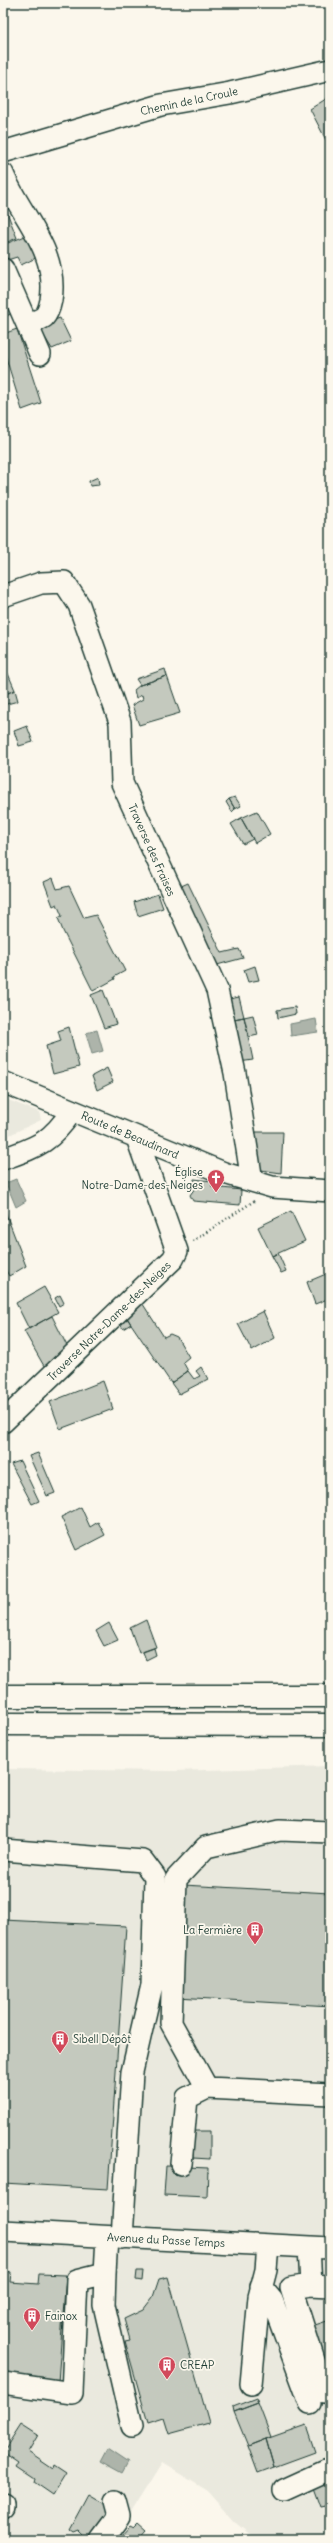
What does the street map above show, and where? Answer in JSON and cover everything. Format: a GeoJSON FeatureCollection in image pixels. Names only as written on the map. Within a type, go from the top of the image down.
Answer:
{"type":"FeatureCollection","features":[{"type":"Feature","properties":{"kind":"highway"},"geometry":{"type":"LineString","coordinates":[[3,1696],[330,1696]]}},
{"type":"Feature","properties":{"kind":"highway"},"geometry":{"type":"LineString","coordinates":[[3,1724],[330,1725]]}},
{"type":"Feature","properties":{"kind":"street","name":"Chemin de la Croule"},"geometry":{"type":"LineString","coordinates":[[4,153],[161,105],[230,93],[330,70]]}},
{"type":"Feature","properties":{"kind":"street"},"geometry":{"type":"LineString","coordinates":[[3,174],[39,236],[49,267],[53,290],[50,306],[45,316],[28,325]]}},
{"type":"Feature","properties":{"kind":"street"},"geometry":{"type":"LineString","coordinates":[[3,269],[40,354]]}},
{"type":"Feature","properties":{"kind":"street","name":"Traverse des Fraises"},"geometry":{"type":"LineString","coordinates":[[3,596],[42,583],[64,582],[79,605],[120,722],[122,783],[217,990],[236,1073],[252,1181]]}},
{"type":"Feature","properties":{"kind":"street","name":"Route de Beaudinard"},"geometry":{"type":"LineString","coordinates":[[3,1082],[224,1173],[272,1187],[330,1191]]}},
{"type":"Feature","properties":{"kind":"street"},"geometry":{"type":"LineString","coordinates":[[3,1159],[44,1142],[56,1133],[72,1111]]}},
{"type":"Feature","properties":{"kind":"street","name":"Traverse Notre-Dame-des-Neiges"},"geometry":{"type":"LineString","coordinates":[[3,1422],[174,1259],[177,1251],[137,1138]]}},
{"type":"Feature","properties":{"kind":"street"},"geometry":{"type":"LineString","coordinates":[[207,2088],[171,2023],[176,1879],[206,1847],[280,1830],[330,1832]]}},
{"type":"Feature","properties":{"kind":"street"},"geometry":{"type":"LineString","coordinates":[[3,1850],[143,1862],[155,1877],[152,1985],[132,2072],[115,2237],[105,2273],[104,2305],[132,2426]]}},
{"type":"Feature","properties":{"kind":"street"},"geometry":{"type":"LineString","coordinates":[[181,2164],[187,2098],[207,2088],[330,2094]]}},
{"type":"Feature","properties":{"kind":"street","name":"Avenue du Passe Temps"},"geometry":{"type":"LineString","coordinates":[[3,2232],[330,2248]]}},
{"type":"Feature","properties":{"kind":"street"},"geometry":{"type":"LineString","coordinates":[[251,2384],[261,2287],[268,2245]]}},
{"type":"Feature","properties":{"kind":"street"},"geometry":{"type":"LineString","coordinates":[[261,2287],[272,2300],[317,2398],[291,2288],[321,2285],[309,2247]]}},
{"type":"Feature","properties":{"kind":"street"},"geometry":{"type":"LineString","coordinates":[[3,2383],[72,2393],[77,2280],[105,2273]]}},
{"type":"Feature","properties":{"kind":"street"},"geometry":{"type":"LineString","coordinates":[[284,2490],[330,2469]]}},
{"type":"Feature","properties":{"kind":"street"},"geometry":{"type":"LineString","coordinates":[[101,2540],[119,2516],[114,2501]]}},
{"type":"Feature","properties":{"kind":"path"},"geometry":{"type":"LineString","coordinates":[[177,1251],[247,1207],[255,1200],[262,1200]]}},
{"type":"Feature","properties":{"kind":"shaded area"},"geometry":{"type":"Polygon","coordinates":[[[316,1019],[318,1032],[291,1036],[290,1024],[316,1019]]]}},
{"type":"Feature","properties":{"kind":"shaded area"},"geometry":{"type":"Polygon","coordinates":[[[97,1030],[103,1051],[92,1054],[86,1033],[97,1030]]]}},
{"type":"Feature","properties":{"kind":"shaded area"},"geometry":{"type":"Polygon","coordinates":[[[3,1098],[39,1112],[41,1120],[3,1138],[3,1098]]]}},
{"type":"Feature","properties":{"kind":"shaded area"},"geometry":{"type":"Polygon","coordinates":[[[16,1179],[26,1201],[16,1207],[6,1183],[16,1179]]]}},
{"type":"Feature","properties":{"kind":"shaded area"},"geometry":{"type":"Polygon","coordinates":[[[330,1766],[330,2540],[257,2540],[237,2524],[208,2491],[162,2463],[114,2540],[3,2540],[3,1769],[174,1771],[330,1766]]]}},
{"type":"Feature","properties":{"kind":"shaded area"},"geometry":{"type":"Polygon","coordinates":[[[107,2449],[128,2463],[122,2474],[100,2462],[107,2449]]]}},
{"type":"Feature","properties":{"kind":"building"},"geometry":{"type":"Polygon","coordinates":[[[329,97],[330,138],[326,140],[310,109],[329,97]]]}},
{"type":"Feature","properties":{"kind":"building"},"geometry":{"type":"Polygon","coordinates":[[[3,202],[17,238],[5,243],[3,238],[3,202]]]}},
{"type":"Feature","properties":{"kind":"building"},"geometry":{"type":"Polygon","coordinates":[[[30,234],[38,257],[21,265],[17,257],[4,261],[3,245],[30,234]]]}},
{"type":"Feature","properties":{"kind":"building"},"geometry":{"type":"Polygon","coordinates":[[[3,290],[11,314],[3,317],[3,290]]]}},
{"type":"Feature","properties":{"kind":"building"},"geometry":{"type":"Polygon","coordinates":[[[60,318],[71,341],[52,349],[38,326],[60,318]]]}},
{"type":"Feature","properties":{"kind":"building"},"geometry":{"type":"Polygon","coordinates":[[[17,329],[41,403],[22,410],[3,348],[3,334],[17,329]]]}},
{"type":"Feature","properties":{"kind":"building"},"geometry":{"type":"Polygon","coordinates":[[[98,477],[99,485],[90,486],[89,481],[98,477]]]}},
{"type":"Feature","properties":{"kind":"building"},"geometry":{"type":"Polygon","coordinates":[[[6,669],[15,690],[3,695],[3,670],[6,669]]]}},
{"type":"Feature","properties":{"kind":"building"},"geometry":{"type":"Polygon","coordinates":[[[165,669],[167,676],[140,685],[136,679],[165,669]]]}},
{"type":"Feature","properties":{"kind":"building"},"geometry":{"type":"Polygon","coordinates":[[[167,676],[180,713],[139,725],[132,705],[143,699],[142,695],[136,698],[134,690],[140,685],[167,676]]]}},
{"type":"Feature","properties":{"kind":"building"},"geometry":{"type":"Polygon","coordinates":[[[15,690],[18,701],[3,705],[3,695],[15,690]]]}},
{"type":"Feature","properties":{"kind":"building"},"geometry":{"type":"Polygon","coordinates":[[[27,726],[33,742],[19,746],[14,731],[27,726]]]}},
{"type":"Feature","properties":{"kind":"building"},"geometry":{"type":"Polygon","coordinates":[[[235,797],[241,806],[235,809],[229,799],[235,797]]]}},
{"type":"Feature","properties":{"kind":"building"},"geometry":{"type":"Polygon","coordinates":[[[229,799],[235,809],[232,812],[226,802],[229,799]]]}},
{"type":"Feature","properties":{"kind":"building"},"geometry":{"type":"Polygon","coordinates":[[[257,811],[270,834],[255,843],[241,818],[257,811]]]}},
{"type":"Feature","properties":{"kind":"building"},"geometry":{"type":"Polygon","coordinates":[[[241,818],[253,839],[243,844],[231,824],[241,818]]]}},
{"type":"Feature","properties":{"kind":"building"},"geometry":{"type":"Polygon","coordinates":[[[53,878],[57,889],[69,886],[84,918],[96,915],[125,971],[114,977],[115,979],[93,991],[63,931],[58,918],[62,916],[57,904],[53,906],[44,882],[53,878]]]}},
{"type":"Feature","properties":{"kind":"building"},"geometry":{"type":"Polygon","coordinates":[[[188,883],[222,953],[239,949],[243,958],[217,965],[179,887],[188,883]]]}},
{"type":"Feature","properties":{"kind":"building"},"geometry":{"type":"Polygon","coordinates":[[[158,894],[163,908],[138,916],[134,902],[158,894]]]}},
{"type":"Feature","properties":{"kind":"building"},"geometry":{"type":"Polygon","coordinates":[[[255,966],[259,980],[248,982],[244,970],[255,966]]]}},
{"type":"Feature","properties":{"kind":"building"},"geometry":{"type":"Polygon","coordinates":[[[103,990],[116,1024],[104,1028],[91,995],[103,990]]]}},
{"type":"Feature","properties":{"kind":"building"},"geometry":{"type":"Polygon","coordinates":[[[239,997],[244,1017],[229,1020],[225,1000],[239,997]]]}},
{"type":"Feature","properties":{"kind":"building"},"geometry":{"type":"Polygon","coordinates":[[[295,1007],[296,1014],[278,1018],[277,1010],[295,1007]]]}},
{"type":"Feature","properties":{"kind":"building"},"geometry":{"type":"Polygon","coordinates":[[[253,1015],[258,1035],[249,1037],[244,1017],[253,1015]]]}},
{"type":"Feature","properties":{"kind":"building"},"geometry":{"type":"Polygon","coordinates":[[[244,1017],[253,1060],[239,1062],[229,1020],[244,1017]]]}},
{"type":"Feature","properties":{"kind":"building"},"geometry":{"type":"Polygon","coordinates":[[[69,1027],[79,1067],[53,1074],[46,1046],[61,1041],[58,1031],[69,1027]]]}},
{"type":"Feature","properties":{"kind":"building"},"geometry":{"type":"Polygon","coordinates":[[[107,1068],[113,1082],[97,1090],[92,1076],[107,1068]]]}},
{"type":"Feature","properties":{"kind":"building"},"geometry":{"type":"Polygon","coordinates":[[[251,1132],[283,1132],[281,1173],[261,1170],[251,1132]]]}},
{"type":"Feature","properties":{"kind":"building","name":"Église Notre-Dame-des-Neiges"},"geometry":{"type":"Polygon","coordinates":[[[194,1179],[212,1181],[212,1187],[241,1190],[240,1205],[193,1201],[190,1195],[195,1188],[194,1179]]]}},
{"type":"Feature","properties":{"kind":"building"},"geometry":{"type":"Polygon","coordinates":[[[3,1206],[26,1266],[9,1276],[3,1265],[3,1206]]]}},
{"type":"Feature","properties":{"kind":"building"},"geometry":{"type":"Polygon","coordinates":[[[291,1211],[305,1241],[272,1256],[258,1227],[291,1211]]]}},
{"type":"Feature","properties":{"kind":"building"},"geometry":{"type":"Polygon","coordinates":[[[278,1253],[286,1271],[281,1273],[272,1256],[278,1253]]]}},
{"type":"Feature","properties":{"kind":"building"},"geometry":{"type":"Polygon","coordinates":[[[326,1274],[330,1286],[330,1298],[315,1304],[307,1282],[326,1274]]]}},
{"type":"Feature","properties":{"kind":"building"},"geometry":{"type":"Polygon","coordinates":[[[44,1287],[58,1312],[29,1329],[16,1303],[44,1287]]]}},
{"type":"Feature","properties":{"kind":"building"},"geometry":{"type":"Polygon","coordinates":[[[60,1295],[64,1303],[59,1306],[55,1298],[60,1295]]]}},
{"type":"Feature","properties":{"kind":"building"},"geometry":{"type":"Polygon","coordinates":[[[139,1298],[164,1337],[170,1334],[177,1337],[189,1357],[183,1362],[188,1371],[171,1383],[123,1312],[139,1298]]]}},
{"type":"Feature","properties":{"kind":"building"},"geometry":{"type":"Polygon","coordinates":[[[263,1311],[275,1338],[252,1351],[238,1324],[263,1311]]]}},
{"type":"Feature","properties":{"kind":"building"},"geometry":{"type":"Polygon","coordinates":[[[52,1316],[70,1352],[44,1366],[24,1331],[52,1316]]]}},
{"type":"Feature","properties":{"kind":"building"},"geometry":{"type":"Polygon","coordinates":[[[126,1316],[131,1324],[123,1329],[118,1320],[126,1316]]]}},
{"type":"Feature","properties":{"kind":"building"},"geometry":{"type":"Polygon","coordinates":[[[201,1367],[208,1379],[179,1394],[171,1383],[188,1371],[194,1379],[200,1376],[196,1371],[201,1367]]]}},
{"type":"Feature","properties":{"kind":"building"},"geometry":{"type":"Polygon","coordinates":[[[103,1381],[113,1409],[60,1429],[50,1402],[103,1381]]]}},
{"type":"Feature","properties":{"kind":"building"},"geometry":{"type":"Polygon","coordinates":[[[38,1453],[55,1493],[47,1496],[29,1456],[38,1453]]]}},
{"type":"Feature","properties":{"kind":"building"},"geometry":{"type":"Polygon","coordinates":[[[20,1461],[39,1501],[32,1504],[11,1464],[20,1461]]]}},
{"type":"Feature","properties":{"kind":"building"},"geometry":{"type":"Polygon","coordinates":[[[81,1507],[90,1527],[98,1522],[105,1535],[76,1550],[61,1517],[81,1507]]]}},
{"type":"Feature","properties":{"kind":"building"},"geometry":{"type":"Polygon","coordinates":[[[146,1620],[156,1647],[139,1653],[130,1628],[146,1620]]]}},
{"type":"Feature","properties":{"kind":"building"},"geometry":{"type":"Polygon","coordinates":[[[109,1623],[118,1640],[104,1646],[96,1631],[109,1623]]]}},
{"type":"Feature","properties":{"kind":"building"},"geometry":{"type":"Polygon","coordinates":[[[154,1648],[156,1655],[146,1660],[143,1652],[154,1648]]]}},
{"type":"Feature","properties":{"kind":"building","name":"La Fermière"},"geometry":{"type":"Polygon","coordinates":[[[183,1885],[330,1893],[330,2006],[177,1997],[183,1885]]]}},
{"type":"Feature","properties":{"kind":"building","name":"Sibell Dépôt"},"geometry":{"type":"Polygon","coordinates":[[[3,1920],[126,1926],[108,2189],[3,2183],[3,1920]]]}},
{"type":"Feature","properties":{"kind":"building"},"geometry":{"type":"Polygon","coordinates":[[[194,2131],[210,2131],[210,2159],[193,2158],[194,2131]]]}},
{"type":"Feature","properties":{"kind":"building"},"geometry":{"type":"Polygon","coordinates":[[[166,2166],[208,2168],[207,2197],[164,2195],[166,2166]]]}},
{"type":"Feature","properties":{"kind":"building","name":"Fainox"},"geometry":{"type":"Polygon","coordinates":[[[3,2271],[11,2272],[10,2282],[38,2284],[39,2274],[66,2275],[58,2382],[3,2378],[3,2271]]]}},
{"type":"Feature","properties":{"kind":"building"},"geometry":{"type":"Polygon","coordinates":[[[137,2271],[143,2271],[142,2281],[136,2280],[137,2271]]]}},
{"type":"Feature","properties":{"kind":"building","name":"CREAP"},"geometry":{"type":"Polygon","coordinates":[[[168,2277],[209,2423],[169,2434],[164,2418],[148,2423],[125,2341],[130,2340],[124,2319],[143,2310],[153,2297],[159,2279],[168,2277]]]}},
{"type":"Feature","properties":{"kind":"building"},"geometry":{"type":"Polygon","coordinates":[[[330,2320],[330,2383],[312,2326],[330,2320]]]}},
{"type":"Feature","properties":{"kind":"building"},"geometry":{"type":"Polygon","coordinates":[[[256,2398],[258,2403],[234,2412],[233,2407],[256,2398]]]}},
{"type":"Feature","properties":{"kind":"building"},"geometry":{"type":"Polygon","coordinates":[[[258,2403],[271,2437],[248,2446],[234,2412],[258,2403]]]}},
{"type":"Feature","properties":{"kind":"building"},"geometry":{"type":"Polygon","coordinates":[[[21,2424],[38,2435],[28,2452],[53,2469],[54,2466],[66,2474],[53,2495],[34,2482],[35,2478],[17,2466],[19,2463],[3,2452],[21,2424]]]}},
{"type":"Feature","properties":{"kind":"building"},"geometry":{"type":"Polygon","coordinates":[[[306,2425],[315,2452],[274,2467],[266,2439],[306,2425]]]}},
{"type":"Feature","properties":{"kind":"building"},"geometry":{"type":"Polygon","coordinates":[[[266,2439],[274,2467],[258,2473],[248,2446],[266,2439]]]}},
{"type":"Feature","properties":{"kind":"building"},"geometry":{"type":"Polygon","coordinates":[[[330,2480],[330,2505],[320,2507],[312,2485],[330,2480]]]}},
{"type":"Feature","properties":{"kind":"building"},"geometry":{"type":"Polygon","coordinates":[[[88,2494],[115,2510],[96,2540],[88,2540],[78,2530],[73,2532],[69,2529],[88,2494]]]}},
{"type":"Feature","properties":{"kind":"building"},"geometry":{"type":"Polygon","coordinates":[[[138,2523],[147,2531],[139,2540],[121,2540],[119,2537],[130,2525],[134,2527],[138,2523]]]}},
{"type":"Feature","properties":{"kind":"place","name":"Église Notre-Dame-des-Neiges"},"geometry":{"type":"Point","coordinates":[216,1193]}},
{"type":"Feature","properties":{"kind":"place","name":"La Fermière"},"geometry":{"type":"Point","coordinates":[255,1945]}},
{"type":"Feature","properties":{"kind":"place","name":"Sibell Dépôt"},"geometry":{"type":"Point","coordinates":[60,2054]}},
{"type":"Feature","properties":{"kind":"place","name":"Fainox"},"geometry":{"type":"Point","coordinates":[32,2331]}},
{"type":"Feature","properties":{"kind":"place","name":"CREAP"},"geometry":{"type":"Point","coordinates":[167,2380]}}]}
